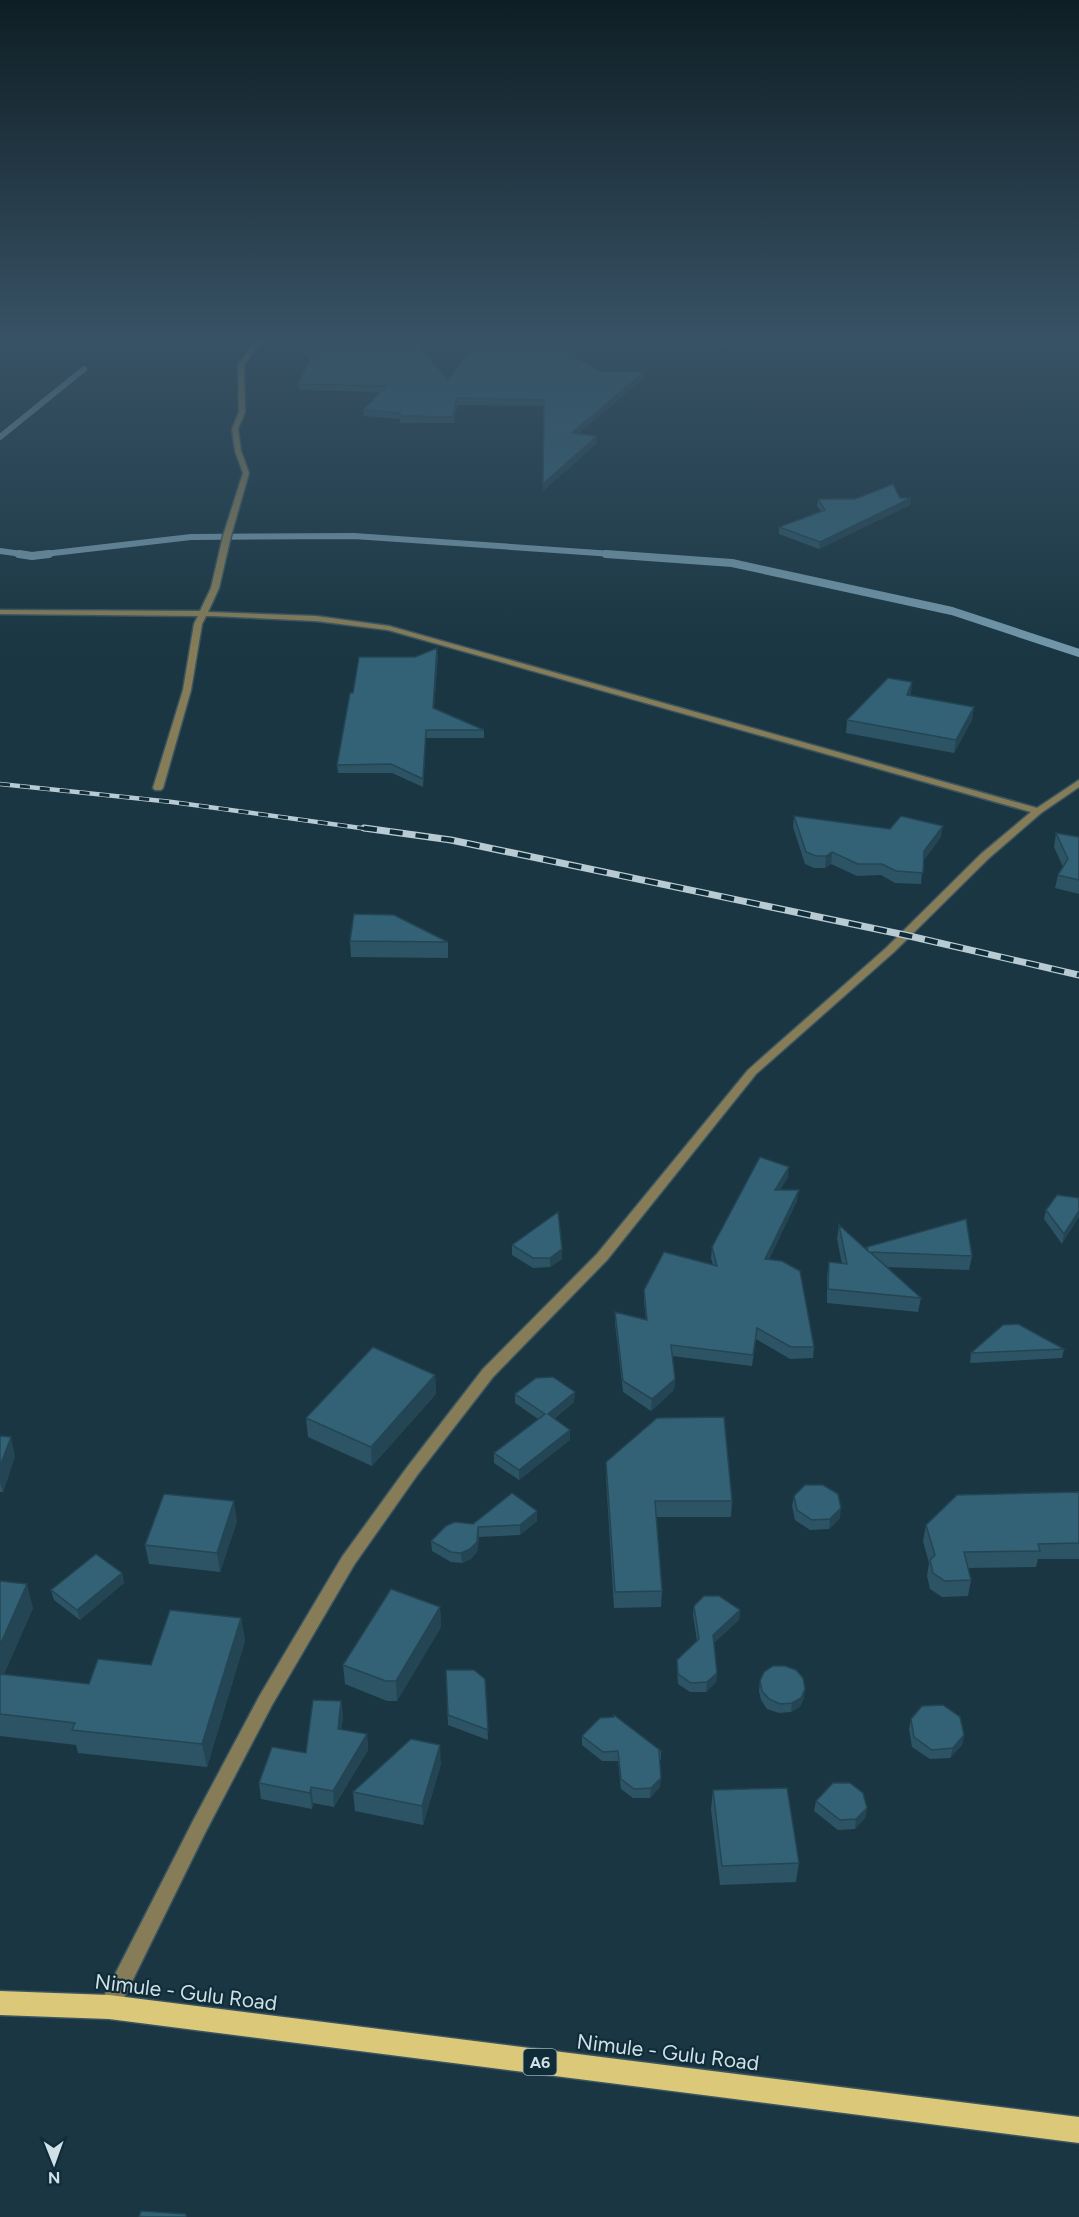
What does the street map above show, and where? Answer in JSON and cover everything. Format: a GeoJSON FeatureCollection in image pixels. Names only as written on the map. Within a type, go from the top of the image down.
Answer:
{"type":"FeatureCollection","features":[{"type":"Feature","properties":{"kind":"main road","name":"Nimule - Gulu Road"},"geometry":{"type":"LineString","coordinates":[[0,2003],[109,2007],[1079,2130]]}},
{"type":"Feature","properties":{"kind":"street"},"geometry":{"type":"LineString","coordinates":[[158,788],[187,690],[201,614],[215,588],[227,536],[246,473],[237,444]]}},
{"type":"Feature","properties":{"kind":"street"},"geometry":{"type":"LineString","coordinates":[[0,612],[201,614],[354,621],[389,628],[1038,811]]}},
{"type":"Feature","properties":{"kind":"street"},"geometry":{"type":"LineString","coordinates":[[109,2007],[260,1711],[348,1560],[488,1373],[602,1257],[752,1072],[890,950],[985,856],[1038,811],[1079,783]]}},
{"type":"Feature","properties":{"kind":"building"},"geometry":{"type":"Polygon","coordinates":[[[543,444],[587,444],[543,484],[543,444]]]}},
{"type":"Feature","properties":{"kind":"building"},"geometry":{"type":"Polygon","coordinates":[[[893,484],[900,498],[911,498],[820,542],[779,527],[825,510],[818,499],[855,499],[893,484]]]}},
{"type":"Feature","properties":{"kind":"building"},"geometry":{"type":"Polygon","coordinates":[[[437,648],[433,708],[484,730],[426,730],[423,779],[391,764],[337,765],[359,657],[415,657],[437,648]]]}},
{"type":"Feature","properties":{"kind":"building"},"geometry":{"type":"Polygon","coordinates":[[[888,678],[912,682],[907,695],[974,707],[956,740],[847,720],[888,678]]]}},
{"type":"Feature","properties":{"kind":"building"},"geometry":{"type":"Polygon","coordinates":[[[794,816],[890,829],[901,816],[943,826],[924,851],[923,873],[896,871],[882,864],[858,864],[832,852],[826,856],[816,856],[806,852],[794,816]]]}},
{"type":"Feature","properties":{"kind":"building"},"geometry":{"type":"Polygon","coordinates":[[[1056,833],[1079,837],[1079,880],[1058,875],[1068,859],[1056,833]]]}},
{"type":"Feature","properties":{"kind":"building"},"geometry":{"type":"Polygon","coordinates":[[[354,914],[394,915],[448,942],[350,941],[354,914]]]}},
{"type":"Feature","properties":{"kind":"building"},"geometry":{"type":"Polygon","coordinates":[[[760,1157],[789,1167],[775,1190],[799,1190],[765,1259],[782,1261],[800,1271],[814,1347],[791,1347],[757,1328],[753,1355],[671,1345],[675,1379],[652,1399],[623,1381],[615,1312],[647,1320],[644,1290],[664,1252],[717,1266],[712,1247],[760,1157]]]}},
{"type":"Feature","properties":{"kind":"building"},"geometry":{"type":"Polygon","coordinates":[[[1057,1195],[1079,1198],[1079,1211],[1064,1234],[1046,1210],[1057,1195]]]}},
{"type":"Feature","properties":{"kind":"building"},"geometry":{"type":"Polygon","coordinates":[[[558,1212],[562,1249],[550,1258],[533,1258],[512,1245],[558,1212]]]}},
{"type":"Feature","properties":{"kind":"building"},"geometry":{"type":"Polygon","coordinates":[[[966,1219],[972,1256],[870,1252],[921,1298],[828,1289],[829,1262],[847,1264],[839,1225],[868,1251],[867,1247],[966,1219]]]}},
{"type":"Feature","properties":{"kind":"building"},"geometry":{"type":"Polygon","coordinates":[[[1018,1324],[1064,1349],[971,1353],[1003,1325],[1018,1324]]]}},
{"type":"Feature","properties":{"kind":"building"},"geometry":{"type":"Polygon","coordinates":[[[373,1347],[435,1375],[371,1447],[306,1418],[373,1347]]]}},
{"type":"Feature","properties":{"kind":"building"},"geometry":{"type":"Polygon","coordinates":[[[553,1377],[575,1392],[548,1414],[570,1430],[519,1470],[494,1453],[545,1414],[515,1394],[536,1378],[553,1377]]]}},
{"type":"Feature","properties":{"kind":"building"},"geometry":{"type":"Polygon","coordinates":[[[724,1417],[732,1501],[655,1501],[662,1591],[615,1592],[606,1462],[657,1418],[724,1417]]]}},
{"type":"Feature","properties":{"kind":"building"},"geometry":{"type":"Polygon","coordinates":[[[0,1436],[11,1437],[0,1466],[0,1436]]]}},
{"type":"Feature","properties":{"kind":"building"},"geometry":{"type":"Polygon","coordinates":[[[805,1485],[823,1485],[838,1494],[841,1508],[830,1519],[812,1520],[797,1510],[794,1496],[805,1485]]]}},
{"type":"Feature","properties":{"kind":"building"},"geometry":{"type":"Polygon","coordinates":[[[1079,1492],[1079,1543],[1038,1544],[1040,1551],[964,1552],[971,1580],[945,1581],[933,1573],[930,1560],[935,1555],[926,1525],[957,1495],[1079,1492]]]}},
{"type":"Feature","properties":{"kind":"building"},"geometry":{"type":"Polygon","coordinates":[[[512,1493],[537,1511],[520,1525],[478,1527],[477,1542],[470,1549],[461,1553],[451,1552],[431,1541],[446,1526],[455,1522],[473,1524],[512,1493]]]}},
{"type":"Feature","properties":{"kind":"building"},"geometry":{"type":"Polygon","coordinates":[[[164,1494],[234,1501],[217,1553],[145,1545],[164,1494]]]}},
{"type":"Feature","properties":{"kind":"building"},"geometry":{"type":"Polygon","coordinates":[[[96,1554],[122,1573],[77,1610],[51,1590],[96,1554]]]}},
{"type":"Feature","properties":{"kind":"building"},"geometry":{"type":"Polygon","coordinates":[[[0,1581],[27,1584],[0,1645],[0,1581]]]}},
{"type":"Feature","properties":{"kind":"building"},"geometry":{"type":"Polygon","coordinates":[[[391,1589],[440,1607],[396,1681],[386,1681],[343,1665],[391,1589]]]}},
{"type":"Feature","properties":{"kind":"building"},"geometry":{"type":"Polygon","coordinates":[[[704,1596],[719,1596],[740,1610],[713,1635],[717,1673],[707,1682],[691,1683],[678,1674],[677,1660],[699,1639],[694,1606],[704,1596]]]}},
{"type":"Feature","properties":{"kind":"building"},"geometry":{"type":"Polygon","coordinates":[[[170,1610],[241,1618],[202,1744],[72,1730],[75,1723],[0,1714],[0,1674],[89,1684],[98,1659],[151,1665],[170,1610]]]}},
{"type":"Feature","properties":{"kind":"building"},"geometry":{"type":"Polygon","coordinates":[[[773,1666],[785,1666],[796,1670],[803,1678],[805,1689],[801,1698],[792,1703],[780,1704],[769,1699],[762,1691],[760,1681],[764,1672],[773,1666]]]}},
{"type":"Feature","properties":{"kind":"building"},"geometry":{"type":"Polygon","coordinates":[[[446,1670],[474,1670],[485,1679],[488,1730],[448,1715],[446,1670]]]}},
{"type":"Feature","properties":{"kind":"building"},"geometry":{"type":"Polygon","coordinates":[[[313,1700],[341,1701],[338,1729],[367,1734],[333,1791],[311,1787],[310,1793],[259,1783],[272,1747],[306,1753],[313,1700]]]}},
{"type":"Feature","properties":{"kind":"building"},"geometry":{"type":"Polygon","coordinates":[[[943,1705],[960,1717],[964,1735],[953,1748],[932,1750],[914,1737],[911,1719],[922,1706],[943,1705]]]}},
{"type":"Feature","properties":{"kind":"building"},"geometry":{"type":"Polygon","coordinates":[[[614,1715],[661,1751],[659,1751],[661,1778],[651,1788],[634,1789],[621,1779],[618,1751],[603,1752],[582,1736],[600,1718],[614,1717],[614,1715]]]}},
{"type":"Feature","properties":{"kind":"building"},"geometry":{"type":"Polygon","coordinates":[[[411,1739],[440,1745],[422,1806],[353,1792],[411,1739]]]}},
{"type":"Feature","properties":{"kind":"building"},"geometry":{"type":"Polygon","coordinates":[[[833,1783],[850,1783],[863,1793],[867,1808],[856,1819],[840,1820],[816,1801],[833,1783]]]}},
{"type":"Feature","properties":{"kind":"building"},"geometry":{"type":"Polygon","coordinates":[[[787,1788],[799,1863],[722,1866],[713,1790],[787,1788]]]}},
{"type":"Feature","properties":{"kind":"building"},"geometry":{"type":"Polygon","coordinates":[[[141,2211],[186,2214],[186,2217],[139,2217],[141,2211]]]}},
{"type":"Feature","properties":{"kind":"waterway"},"geometry":{"type":"LineString","coordinates":[[36,555],[191,537],[354,536],[627,555]]}},
{"type":"Feature","properties":{"kind":"waterway"},"geometry":{"type":"LineString","coordinates":[[0,551],[29,555]]}},
{"type":"Feature","properties":{"kind":"waterway"},"geometry":{"type":"LineString","coordinates":[[19,554],[32,556],[49,554]]}},
{"type":"Feature","properties":{"kind":"waterway"},"geometry":{"type":"LineString","coordinates":[[606,554],[732,563],[952,611],[1079,653]]}},
{"type":"Feature","properties":{"kind":"railway"},"geometry":{"type":"LineString","coordinates":[[0,784],[172,802],[375,830]]}},
{"type":"Feature","properties":{"kind":"railway"},"geometry":{"type":"LineString","coordinates":[[364,828],[451,840],[905,935],[1079,975]]}}]}
